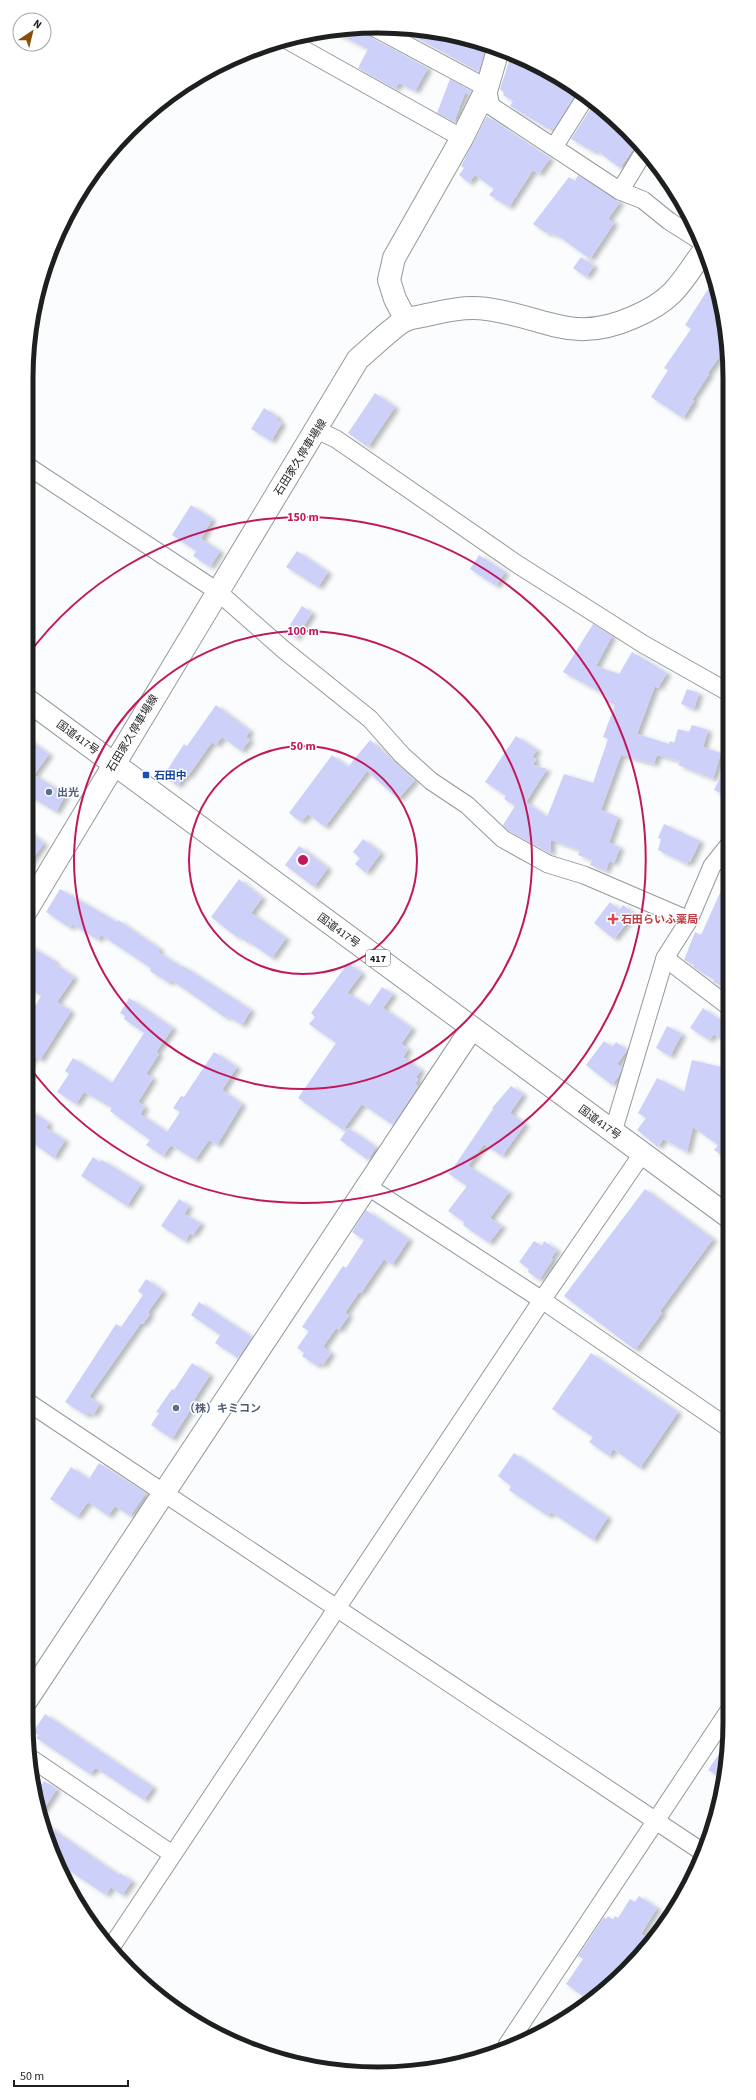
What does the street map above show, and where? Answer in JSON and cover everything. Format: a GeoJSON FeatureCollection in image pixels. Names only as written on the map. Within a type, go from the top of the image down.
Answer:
{"type":"FeatureCollection","features":[{"type":"Feature","properties":{"kind":"main road"},"geometry":{"type":"LineString","coordinates":[[406,320],[395,299],[389,280],[394,258],[462,138],[487,88],[497,54]]}},
{"type":"Feature","properties":{"kind":"main road","name":"石田家久停車場線"},"geometry":{"type":"LineString","coordinates":[[33,899],[217,591],[317,430],[358,359],[406,320],[456,308],[486,309],[512,313],[561,328],[578,330],[604,328],[651,309],[663,301],[673,293],[701,255]]}},
{"type":"Feature","properties":{"kind":"main road","name":"国道417号"},"geometry":{"type":"LineString","coordinates":[[33,704],[723,1213]]}},
{"type":"Feature","properties":{"kind":"main road"},"geometry":{"type":"LineString","coordinates":[[33,1691],[472,1028]]}},
{"type":"Feature","properties":{"kind":"street"},"geometry":{"type":"LineString","coordinates":[[385,33],[487,88],[491,106],[620,191],[642,200],[669,221],[692,236]]}},
{"type":"Feature","properties":{"kind":"street"},"geometry":{"type":"LineString","coordinates":[[294,44],[462,138]]}},
{"type":"Feature","properties":{"kind":"street"},"geometry":{"type":"LineString","coordinates":[[554,147],[583,101]]}},
{"type":"Feature","properties":{"kind":"street"},"geometry":{"type":"LineString","coordinates":[[620,191],[641,156]]}},
{"type":"Feature","properties":{"kind":"street"},"geometry":{"type":"LineString","coordinates":[[317,430],[336,439],[517,564],[644,644],[723,689]]}},
{"type":"Feature","properties":{"kind":"street"},"geometry":{"type":"LineString","coordinates":[[33,470],[217,591],[284,650],[370,719],[402,755],[432,781],[467,805],[503,839],[548,864],[584,875],[689,920]]}},
{"type":"Feature","properties":{"kind":"street"},"geometry":{"type":"LineString","coordinates":[[612,1132],[665,958],[689,920],[712,866],[723,852]]}},
{"type":"Feature","properties":{"kind":"street"},"geometry":{"type":"LineString","coordinates":[[665,958],[723,1002]]}},
{"type":"Feature","properties":{"kind":"street"},"geometry":{"type":"LineString","coordinates":[[114,1943],[542,1300],[642,1154]]}},
{"type":"Feature","properties":{"kind":"street"},"geometry":{"type":"LineString","coordinates":[[367,1186],[542,1300],[723,1424]]}},
{"type":"Feature","properties":{"kind":"street"},"geometry":{"type":"LineString","coordinates":[[33,1407],[338,1608],[699,1849]]}},
{"type":"Feature","properties":{"kind":"street"},"geometry":{"type":"LineString","coordinates":[[510,2041],[657,1822],[723,1720]]}},
{"type":"Feature","properties":{"kind":"street"},"geometry":{"type":"LineString","coordinates":[[35,1761],[172,1854]]}},
{"type":"Feature","properties":{"kind":"building"},"geometry":{"type":"Polygon","coordinates":[[[368,33],[370,37],[428,68],[415,91],[399,83],[395,89],[358,68],[368,49],[340,35],[368,33]]]}},
{"type":"Feature","properties":{"kind":"building"},"geometry":{"type":"Polygon","coordinates":[[[411,35],[445,40],[486,50],[479,72],[411,35]]]}},
{"type":"Feature","properties":{"kind":"building"},"geometry":{"type":"Polygon","coordinates":[[[510,59],[550,79],[575,95],[554,129],[551,127],[550,130],[510,106],[513,101],[503,95],[504,93],[500,89],[510,59]]]}},
{"type":"Feature","properties":{"kind":"building"},"geometry":{"type":"Polygon","coordinates":[[[450,79],[471,91],[470,95],[465,93],[454,122],[437,113],[450,79]]]}},
{"type":"Feature","properties":{"kind":"building"},"geometry":{"type":"Polygon","coordinates":[[[592,107],[622,134],[634,148],[620,168],[596,150],[594,152],[571,139],[592,107]]]}},
{"type":"Feature","properties":{"kind":"building"},"geometry":{"type":"Polygon","coordinates":[[[487,116],[550,158],[539,174],[533,170],[509,207],[489,195],[494,189],[475,175],[469,183],[459,175],[464,168],[461,166],[487,116]]]}},
{"type":"Feature","properties":{"kind":"building"},"geometry":{"type":"Polygon","coordinates":[[[578,175],[620,202],[608,219],[614,223],[590,259],[557,235],[556,236],[549,232],[548,234],[533,224],[569,177],[575,181],[578,175]]]}},
{"type":"Feature","properties":{"kind":"building"},"geometry":{"type":"Polygon","coordinates":[[[581,257],[594,266],[586,277],[573,268],[581,257]]]}},
{"type":"Feature","properties":{"kind":"building"},"geometry":{"type":"Polygon","coordinates":[[[710,286],[716,311],[714,314],[717,316],[720,333],[722,353],[708,373],[709,374],[692,400],[694,401],[683,418],[651,397],[668,370],[664,368],[691,329],[685,325],[710,286]]]}},
{"type":"Feature","properties":{"kind":"building"},"geometry":{"type":"Polygon","coordinates":[[[375,393],[395,407],[368,447],[348,433],[375,393]]]}},
{"type":"Feature","properties":{"kind":"building"},"geometry":{"type":"Polygon","coordinates":[[[264,408],[278,417],[277,420],[282,423],[271,441],[251,429],[264,408]]]}},
{"type":"Feature","properties":{"kind":"building"},"geometry":{"type":"Polygon","coordinates":[[[191,505],[212,519],[201,539],[220,551],[210,567],[193,556],[196,551],[172,535],[191,505]]]}},
{"type":"Feature","properties":{"kind":"building"},"geometry":{"type":"Polygon","coordinates":[[[297,551],[328,572],[318,587],[286,567],[297,551]]]}},
{"type":"Feature","properties":{"kind":"building"},"geometry":{"type":"Polygon","coordinates":[[[479,555],[505,572],[496,586],[470,569],[479,555]]]}},
{"type":"Feature","properties":{"kind":"building"},"geometry":{"type":"Polygon","coordinates":[[[302,606],[312,613],[296,638],[286,631],[302,606]]]}},
{"type":"Feature","properties":{"kind":"building"},"geometry":{"type":"Polygon","coordinates":[[[593,624],[612,636],[596,666],[619,674],[632,652],[667,673],[658,688],[655,686],[637,734],[669,744],[670,741],[674,743],[678,729],[689,732],[692,725],[708,730],[703,747],[721,753],[713,779],[678,765],[680,761],[657,755],[654,764],[621,755],[601,810],[618,817],[609,843],[620,847],[614,863],[609,861],[606,871],[590,865],[592,860],[578,855],[580,850],[551,840],[551,854],[509,831],[503,825],[515,806],[504,799],[506,796],[485,782],[516,736],[537,750],[532,757],[536,759],[533,765],[547,769],[526,802],[547,817],[564,774],[593,783],[608,739],[603,737],[615,705],[605,701],[607,696],[563,672],[593,624]]]}},
{"type":"Feature","properties":{"kind":"building"},"geometry":{"type":"Polygon","coordinates":[[[687,689],[699,693],[694,709],[681,704],[687,689]]]}},
{"type":"Feature","properties":{"kind":"building"},"geometry":{"type":"Polygon","coordinates":[[[216,705],[250,731],[246,737],[250,740],[241,751],[222,737],[216,745],[212,742],[188,776],[186,775],[177,786],[164,775],[184,744],[187,746],[216,705]]]}},
{"type":"Feature","properties":{"kind":"building"},"geometry":{"type":"Polygon","coordinates":[[[370,740],[415,780],[398,799],[367,771],[325,827],[308,814],[301,822],[289,813],[332,755],[348,767],[370,740]]]}},
{"type":"Feature","properties":{"kind":"building"},"geometry":{"type":"Polygon","coordinates":[[[33,743],[49,754],[34,775],[66,794],[56,812],[33,798],[33,743]]]}},
{"type":"Feature","properties":{"kind":"building"},"geometry":{"type":"Polygon","coordinates":[[[723,771],[723,794],[714,790],[723,771]]]}},
{"type":"Feature","properties":{"kind":"building"},"geometry":{"type":"Polygon","coordinates":[[[664,824],[700,841],[690,862],[687,864],[658,850],[661,839],[658,838],[664,824]]]}},
{"type":"Feature","properties":{"kind":"building"},"geometry":{"type":"Polygon","coordinates":[[[33,835],[44,843],[33,858],[33,835]]]}},
{"type":"Feature","properties":{"kind":"building"},"geometry":{"type":"Polygon","coordinates":[[[363,839],[381,853],[366,873],[355,864],[360,858],[353,852],[363,839]]]}},
{"type":"Feature","properties":{"kind":"building"},"geometry":{"type":"Polygon","coordinates":[[[299,846],[328,868],[314,887],[285,865],[299,846]]]}},
{"type":"Feature","properties":{"kind":"building"},"geometry":{"type":"Polygon","coordinates":[[[239,879],[262,898],[251,913],[286,938],[272,958],[239,936],[238,938],[211,917],[239,879]]]}},
{"type":"Feature","properties":{"kind":"building"},"geometry":{"type":"Polygon","coordinates":[[[723,886],[723,987],[713,982],[714,980],[693,967],[694,965],[684,960],[695,932],[701,935],[723,886]]]}},
{"type":"Feature","properties":{"kind":"building"},"geometry":{"type":"Polygon","coordinates":[[[60,889],[117,922],[118,920],[160,949],[158,952],[182,967],[183,966],[251,1010],[242,1025],[227,1016],[226,1018],[171,980],[169,983],[150,971],[151,968],[101,935],[98,940],[72,924],[70,928],[46,912],[60,889]]]}},
{"type":"Feature","properties":{"kind":"building"},"geometry":{"type":"Polygon","coordinates":[[[610,902],[619,910],[623,905],[634,914],[614,939],[594,923],[610,902]]]}},
{"type":"Feature","properties":{"kind":"building"},"geometry":{"type":"Polygon","coordinates":[[[33,948],[55,961],[54,963],[74,977],[57,1002],[71,1011],[40,1060],[34,1056],[33,1058],[33,1009],[41,996],[33,991],[33,948]]]}},
{"type":"Feature","properties":{"kind":"building"},"geometry":{"type":"Polygon","coordinates":[[[348,963],[362,973],[347,993],[369,1006],[382,987],[393,994],[383,1008],[412,1028],[401,1044],[408,1049],[403,1057],[421,1070],[416,1077],[418,1079],[415,1084],[418,1086],[393,1125],[362,1104],[343,1130],[298,1098],[336,1043],[309,1024],[315,1017],[311,1013],[348,963]]]}},
{"type":"Feature","properties":{"kind":"building"},"geometry":{"type":"Polygon","coordinates":[[[129,998],[173,1028],[156,1052],[159,1054],[146,1074],[153,1078],[138,1102],[145,1107],[140,1114],[167,1132],[180,1112],[173,1108],[181,1096],[184,1097],[214,1052],[237,1067],[222,1090],[242,1104],[217,1145],[209,1140],[195,1160],[171,1145],[163,1156],[146,1145],[150,1140],[110,1111],[112,1108],[84,1092],[76,1104],[57,1092],[69,1074],[65,1071],[73,1058],[112,1083],[144,1033],[124,1019],[125,1016],[120,1013],[129,998]]]}},
{"type":"Feature","properties":{"kind":"building"},"geometry":{"type":"Polygon","coordinates":[[[703,1008],[723,1022],[723,1041],[714,1034],[709,1040],[690,1028],[703,1008]]]}},
{"type":"Feature","properties":{"kind":"building"},"geometry":{"type":"Polygon","coordinates":[[[667,1026],[682,1034],[670,1056],[656,1048],[667,1026]]]}},
{"type":"Feature","properties":{"kind":"building"},"geometry":{"type":"Polygon","coordinates":[[[604,1041],[612,1047],[616,1042],[627,1050],[617,1064],[622,1068],[612,1085],[586,1065],[604,1041]]]}},
{"type":"Feature","properties":{"kind":"building"},"geometry":{"type":"Polygon","coordinates":[[[692,1060],[723,1068],[723,1156],[714,1150],[718,1145],[693,1127],[687,1152],[663,1139],[658,1147],[637,1130],[646,1118],[638,1113],[657,1078],[684,1092],[692,1060]]]}},
{"type":"Feature","properties":{"kind":"building"},"geometry":{"type":"Polygon","coordinates":[[[511,1086],[523,1094],[510,1113],[525,1124],[502,1156],[484,1144],[468,1166],[509,1192],[490,1218],[502,1226],[489,1243],[463,1225],[464,1222],[448,1211],[467,1186],[449,1174],[493,1109],[492,1108],[511,1086]]]}},
{"type":"Feature","properties":{"kind":"building"},"geometry":{"type":"Polygon","coordinates":[[[33,1112],[49,1123],[46,1128],[65,1140],[54,1158],[33,1143],[33,1112]]]}},
{"type":"Feature","properties":{"kind":"building"},"geometry":{"type":"Polygon","coordinates":[[[348,1128],[376,1147],[368,1160],[340,1140],[348,1128]]]}},
{"type":"Feature","properties":{"kind":"building"},"geometry":{"type":"Polygon","coordinates":[[[93,1157],[100,1162],[102,1160],[141,1184],[127,1206],[81,1176],[93,1157]]]}},
{"type":"Feature","properties":{"kind":"building"},"geometry":{"type":"Polygon","coordinates":[[[645,1189],[713,1239],[660,1311],[662,1313],[635,1350],[564,1296],[645,1189]]]}},
{"type":"Feature","properties":{"kind":"building"},"geometry":{"type":"Polygon","coordinates":[[[179,1199],[189,1206],[184,1214],[201,1223],[193,1235],[190,1233],[185,1241],[161,1226],[179,1199]]]}},
{"type":"Feature","properties":{"kind":"building"},"geometry":{"type":"Polygon","coordinates":[[[366,1210],[409,1239],[392,1265],[384,1259],[361,1293],[359,1292],[345,1313],[349,1315],[339,1330],[336,1328],[323,1347],[331,1353],[323,1365],[319,1363],[317,1366],[302,1356],[304,1353],[297,1348],[309,1331],[302,1327],[343,1266],[346,1268],[364,1240],[352,1232],[366,1210]]]}},
{"type":"Feature","properties":{"kind":"building"},"geometry":{"type":"Polygon","coordinates":[[[534,1241],[542,1246],[544,1241],[557,1250],[551,1258],[553,1259],[539,1280],[528,1272],[529,1269],[519,1262],[534,1241]]]}},
{"type":"Feature","properties":{"kind":"building"},"geometry":{"type":"Polygon","coordinates":[[[146,1279],[163,1291],[148,1312],[150,1314],[143,1324],[141,1323],[89,1397],[100,1404],[93,1415],[89,1412],[87,1416],[65,1402],[116,1324],[121,1327],[143,1295],[138,1291],[146,1279]]]}},
{"type":"Feature","properties":{"kind":"building"},"geometry":{"type":"Polygon","coordinates":[[[199,1302],[252,1337],[238,1358],[215,1343],[220,1335],[191,1315],[199,1302]]]}},
{"type":"Feature","properties":{"kind":"building"},"geometry":{"type":"Polygon","coordinates":[[[591,1353],[678,1412],[640,1468],[613,1449],[609,1456],[589,1442],[593,1437],[552,1409],[591,1353]]]}},
{"type":"Feature","properties":{"kind":"building"},"geometry":{"type":"Polygon","coordinates":[[[192,1363],[210,1375],[194,1400],[196,1401],[172,1439],[151,1425],[159,1413],[156,1412],[172,1389],[174,1390],[192,1363]]]}},
{"type":"Feature","properties":{"kind":"building"},"geometry":{"type":"Polygon","coordinates":[[[514,1453],[608,1517],[593,1540],[551,1512],[548,1516],[509,1490],[511,1486],[498,1476],[514,1453]]]}},
{"type":"Feature","properties":{"kind":"building"},"geometry":{"type":"Polygon","coordinates":[[[99,1463],[146,1493],[130,1516],[115,1506],[108,1516],[88,1502],[77,1517],[50,1499],[71,1467],[89,1479],[99,1463]]]}},
{"type":"Feature","properties":{"kind":"building"},"geometry":{"type":"Polygon","coordinates":[[[45,1714],[153,1787],[144,1800],[96,1768],[90,1774],[36,1738],[39,1735],[33,1731],[45,1714]]]}},
{"type":"Feature","properties":{"kind":"building"},"geometry":{"type":"Polygon","coordinates":[[[722,1750],[718,1776],[708,1770],[722,1750]]]}},
{"type":"Feature","properties":{"kind":"building"},"geometry":{"type":"Polygon","coordinates":[[[44,1781],[57,1789],[44,1808],[40,1787],[44,1781]]]}},
{"type":"Feature","properties":{"kind":"building"},"geometry":{"type":"Polygon","coordinates":[[[49,1827],[119,1875],[120,1873],[132,1881],[122,1895],[111,1887],[106,1895],[66,1869],[49,1827]]]}},
{"type":"Feature","properties":{"kind":"building"},"geometry":{"type":"Polygon","coordinates":[[[639,1896],[657,1908],[641,1934],[647,1937],[622,1966],[585,1998],[566,1984],[583,1959],[578,1956],[604,1917],[606,1919],[608,1916],[613,1920],[615,1916],[618,1918],[630,1899],[635,1902],[639,1896]]]}},
{"type":"Feature","properties":{"kind":"place","name":"石田中"},"geometry":{"type":"Point","coordinates":[146,775]}},
{"type":"Feature","properties":{"kind":"place","name":"出光"},"geometry":{"type":"Point","coordinates":[49,792]}},
{"type":"Feature","properties":{"kind":"place","name":"石田らいふ薬局"},"geometry":{"type":"Point","coordinates":[613,919]}},
{"type":"Feature","properties":{"kind":"place","name":"（株）キミコン"},"geometry":{"type":"Point","coordinates":[176,1408]}}]}
